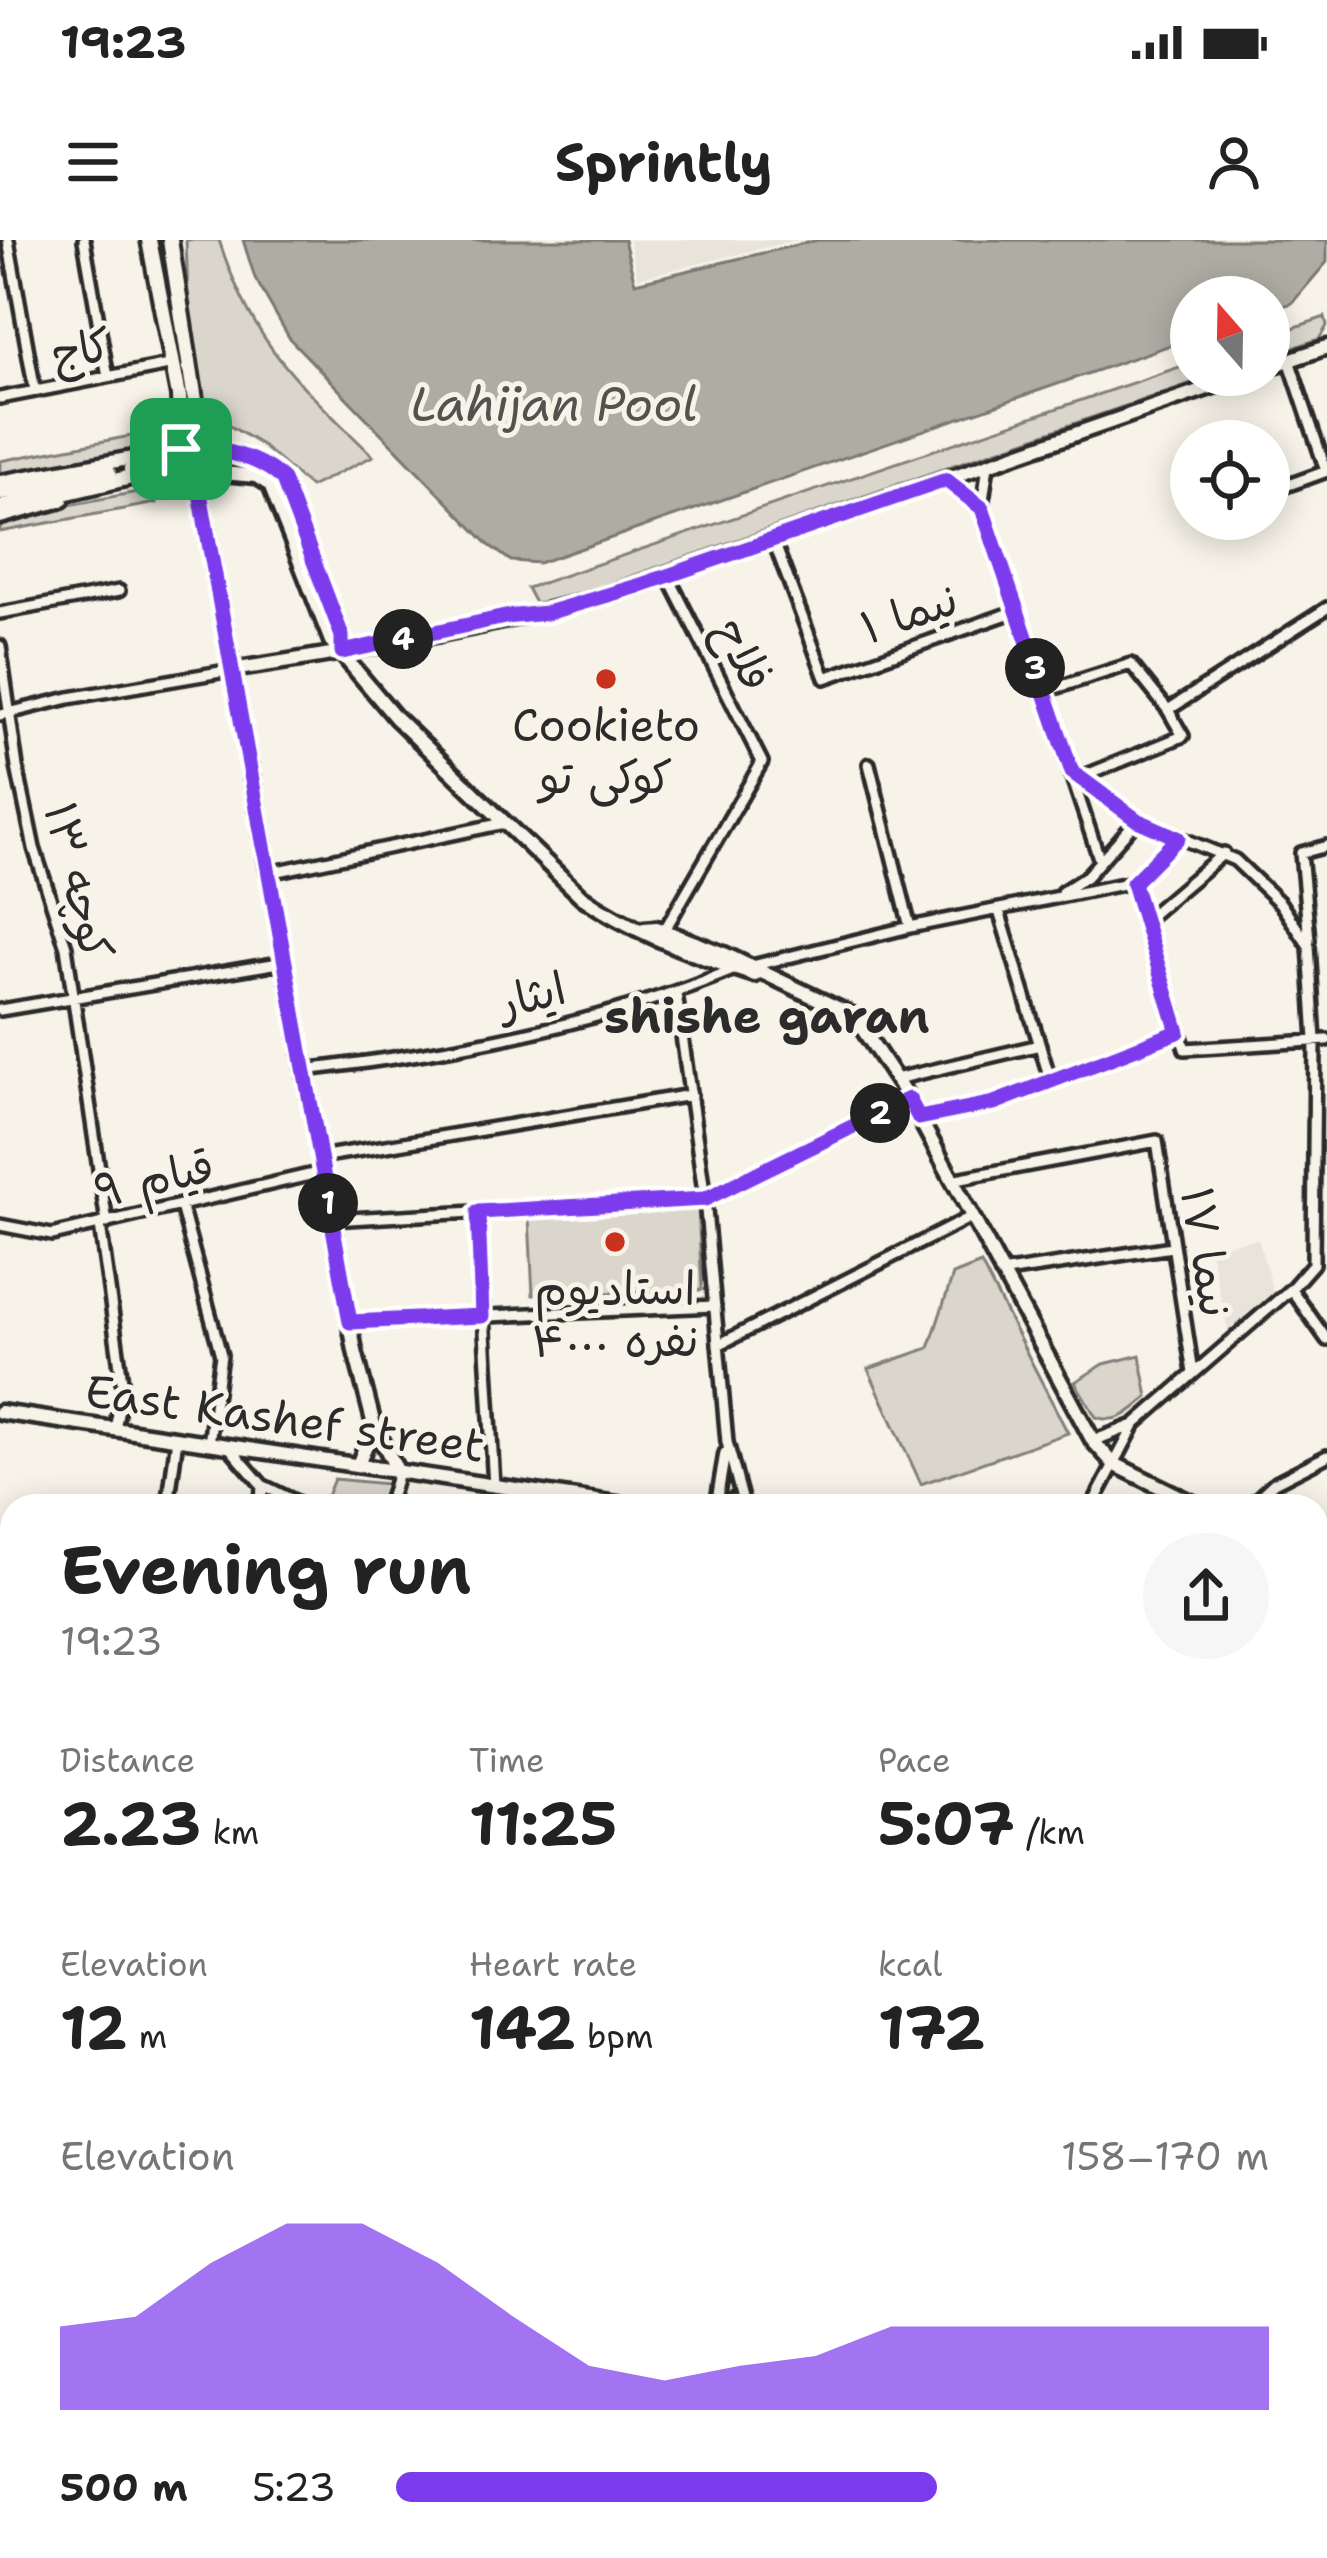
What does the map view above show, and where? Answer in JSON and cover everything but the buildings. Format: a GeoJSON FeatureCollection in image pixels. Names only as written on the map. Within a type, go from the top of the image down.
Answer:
{"type":"FeatureCollection","features":[{"type":"Feature","properties":{"kind":"main road"},"geometry":{"type":"LineString","coordinates":[[149,240],[181,421],[176,466],[181,476]]}},
{"type":"Feature","properties":{"kind":"main road"},"geometry":{"type":"LineString","coordinates":[[170,240],[205,447],[214,460],[204,477],[232,670],[322,1172],[374,1425],[398,1472]]}},
{"type":"Feature","properties":{"kind":"main road"},"geometry":{"type":"LineString","coordinates":[[1290,359],[1327,346]]}},
{"type":"Feature","properties":{"kind":"main road"},"geometry":{"type":"LineString","coordinates":[[232,670],[547,613],[668,576],[1185,396]]}},
{"type":"Feature","properties":{"kind":"main road"},"geometry":{"type":"LineString","coordinates":[[0,482],[150,455],[165,446],[181,421]]}},
{"type":"Feature","properties":{"kind":"main road"},"geometry":{"type":"LineString","coordinates":[[0,493],[140,467],[205,447],[241,455],[283,480],[342,636],[342,652]]}},
{"type":"Feature","properties":{"kind":"main road"},"geometry":{"type":"LineString","coordinates":[[0,512],[140,475],[256,476],[274,490],[331,641],[396,718],[504,823],[605,913],[735,969],[782,983]]}},
{"type":"Feature","properties":{"kind":"main road"},"geometry":{"type":"LineString","coordinates":[[644,929],[664,931],[752,966],[854,1016],[909,1099],[1093,1441],[1114,1464],[1175,1494]]}},
{"type":"Feature","properties":{"kind":"main road","name":"East Kashef street"},"geometry":{"type":"LineString","coordinates":[[0,1412],[548,1494]]}},
{"type":"Feature","properties":{"kind":"main road"},"geometry":{"type":"LineString","coordinates":[[358,1466],[374,1425]]}},
{"type":"Feature","properties":{"kind":"street"},"geometry":{"type":"LineString","coordinates":[[8,240],[35,391]]}},
{"type":"Feature","properties":{"kind":"street"},"geometry":{"type":"LineString","coordinates":[[84,240],[108,377]]}},
{"type":"Feature","properties":{"kind":"street","name":"کاج"},"geometry":{"type":"LineString","coordinates":[[0,398],[173,364]]}},
{"type":"Feature","properties":{"kind":"street"},"geometry":{"type":"LineString","coordinates":[[1290,366],[1327,471],[1290,484]]}},
{"type":"Feature","properties":{"kind":"street"},"geometry":{"type":"LineString","coordinates":[[988,465],[982,508],[1076,775],[1100,861]]}},
{"type":"Feature","properties":{"kind":"street"},"geometry":{"type":"LineString","coordinates":[[946,480],[982,508]]}},
{"type":"Feature","properties":{"kind":"street","name":"نیما ۱"},"geometry":{"type":"LineString","coordinates":[[773,539],[825,678],[1016,611]]}},
{"type":"Feature","properties":{"kind":"street","name":"فلاح"},"geometry":{"type":"LineString","coordinates":[[664,931],[762,762],[668,576]]}},
{"type":"Feature","properties":{"kind":"street"},"geometry":{"type":"LineString","coordinates":[[0,614],[118,591]]}},
{"type":"Feature","properties":{"kind":"street"},"geometry":{"type":"LineString","coordinates":[[1168,710],[1327,608]]}},
{"type":"Feature","properties":{"kind":"street","name":"کوچه ۱۳"},"geometry":{"type":"LineString","coordinates":[[0,646],[5,712],[34,848],[66,947],[74,998],[123,1388],[115,1429]]}},
{"type":"Feature","properties":{"kind":"street"},"geometry":{"type":"LineString","coordinates":[[1043,692],[1131,664],[1183,736],[1076,775]]}},
{"type":"Feature","properties":{"kind":"street"},"geometry":{"type":"LineString","coordinates":[[5,712],[232,670]]}},
{"type":"Feature","properties":{"kind":"street"},"geometry":{"type":"LineString","coordinates":[[869,764],[910,927]]}},
{"type":"Feature","properties":{"kind":"street"},"geometry":{"type":"LineString","coordinates":[[1076,775],[1137,820],[1225,853],[1280,903],[1309,946]]}},
{"type":"Feature","properties":{"kind":"street"},"geometry":{"type":"LineString","coordinates":[[1052,897],[1086,878],[1137,820]]}},
{"type":"Feature","properties":{"kind":"street"},"geometry":{"type":"LineString","coordinates":[[268,873],[504,823]]}},
{"type":"Feature","properties":{"kind":"street"},"geometry":{"type":"LineString","coordinates":[[752,966],[910,927],[1133,883],[1178,838]]}},
{"type":"Feature","properties":{"kind":"street"},"geometry":{"type":"LineString","coordinates":[[1313,1264],[1321,1040],[1301,853],[1327,846]]}},
{"type":"Feature","properties":{"kind":"street"},"geometry":{"type":"LineString","coordinates":[[1146,919],[1225,853]]}},
{"type":"Feature","properties":{"kind":"street"},"geometry":{"type":"LineString","coordinates":[[1133,883],[1185,1049],[1321,1040]]}},
{"type":"Feature","properties":{"kind":"street"},"geometry":{"type":"LineString","coordinates":[[999,911],[1051,1082]]}},
{"type":"Feature","properties":{"kind":"street"},"geometry":{"type":"LineString","coordinates":[[0,1010],[285,962]]}},
{"type":"Feature","properties":{"kind":"street","name":"ایثار"},"geometry":{"type":"LineString","coordinates":[[304,1070],[411,1057],[676,993],[735,969]]}},
{"type":"Feature","properties":{"kind":"street"},"geometry":{"type":"LineString","coordinates":[[676,993],[705,1199],[727,1442],[741,1494]]}},
{"type":"Feature","properties":{"kind":"street"},"geometry":{"type":"LineString","coordinates":[[919,1118],[994,1103],[1178,1032]]}},
{"type":"Feature","properties":{"kind":"street"},"geometry":{"type":"LineString","coordinates":[[896,1078],[1040,1045]]}},
{"type":"Feature","properties":{"kind":"street"},"geometry":{"type":"LineString","coordinates":[[320,1157],[691,1095]]}},
{"type":"Feature","properties":{"kind":"street"},"geometry":{"type":"LineString","coordinates":[[331,1220],[705,1199],[909,1099]]}},
{"type":"Feature","properties":{"kind":"street","name":"نیما ۱۷"},"geometry":{"type":"LineString","coordinates":[[950,1180],[1156,1141],[1192,1373]]}},
{"type":"Feature","properties":{"kind":"street","name":"قیام ۹"},"geometry":{"type":"LineString","coordinates":[[0,1225],[52,1235],[322,1172]]}},
{"type":"Feature","properties":{"kind":"street"},"geometry":{"type":"LineString","coordinates":[[181,1206],[221,1355],[209,1444]]}},
{"type":"Feature","properties":{"kind":"street"},"geometry":{"type":"LineString","coordinates":[[478,1212],[494,1486]]}},
{"type":"Feature","properties":{"kind":"street"},"geometry":{"type":"LineString","coordinates":[[718,1345],[969,1218]]}},
{"type":"Feature","properties":{"kind":"street"},"geometry":{"type":"LineString","coordinates":[[1000,1273],[1172,1247]]}},
{"type":"Feature","properties":{"kind":"street"},"geometry":{"type":"LineString","coordinates":[[1093,1441],[1134,1425],[1327,1256]]}},
{"type":"Feature","properties":{"kind":"street"},"geometry":{"type":"LineString","coordinates":[[1291,1289],[1327,1340]]}},
{"type":"Feature","properties":{"kind":"street"},"geometry":{"type":"LineString","coordinates":[[350,1322],[715,1306]]}},
{"type":"Feature","properties":{"kind":"street"},"geometry":{"type":"LineString","coordinates":[[1098,1494],[1134,1425]]}},
{"type":"Feature","properties":{"kind":"street"},"geometry":{"type":"LineString","coordinates":[[170,1494],[177,1438]]}},
{"type":"Feature","properties":{"kind":"street"},"geometry":{"type":"LineString","coordinates":[[719,1494],[727,1442]]}},
{"type":"Feature","properties":{"kind":"street"},"geometry":{"type":"LineString","coordinates":[[229,1447],[262,1485],[279,1494]]}},
{"type":"Feature","properties":{"kind":"street"},"geometry":{"type":"LineString","coordinates":[[1262,1494],[1327,1456]]}},
{"type":"Feature","properties":{"kind":"street"},"geometry":{"type":"LineString","coordinates":[[392,1494],[398,1472]]}},
{"type":"Feature","properties":{"kind":"street"},"geometry":{"type":"LineString","coordinates":[[262,1485],[262,1494]]}},
{"type":"Feature","properties":{"kind":"shaded area"},"geometry":{"type":"Polygon","coordinates":[[[186,240],[219,240],[247,308],[280,360],[373,456],[310,487],[260,444],[210,414],[201,395],[189,325],[186,240]]]}},
{"type":"Feature","properties":{"kind":"shaded area"},"geometry":{"type":"Polygon","coordinates":[[[629,240],[797,240],[638,278],[629,240]]]}},
{"type":"Feature","properties":{"kind":"shaded area"},"geometry":{"type":"Polygon","coordinates":[[[1325,317],[1327,326],[1319,339],[1290,349],[1290,329],[1325,317]]]}},
{"type":"Feature","properties":{"kind":"shaded area"},"geometry":{"type":"Polygon","coordinates":[[[1170,370],[1170,391],[551,604],[535,603],[527,588],[1170,370]]]}},
{"type":"Feature","properties":{"kind":"shaded area"},"geometry":{"type":"Polygon","coordinates":[[[141,434],[145,449],[0,477],[0,461],[141,434]]]}},
{"type":"Feature","properties":{"kind":"shaded area"},"geometry":{"type":"Polygon","coordinates":[[[153,489],[156,503],[0,532],[0,518],[153,489]]]}},
{"type":"Feature","properties":{"kind":"shaded area","name":"استادیوم ۴۰۰۰ نفره"},"geometry":{"type":"Polygon","coordinates":[[[698,1208],[702,1290],[533,1295],[529,1218],[698,1208]]]}},
{"type":"Feature","properties":{"kind":"shaded area"},"geometry":{"type":"Polygon","coordinates":[[[1258,1239],[1275,1299],[1230,1339],[1209,1247],[1258,1239]]]}},
{"type":"Feature","properties":{"kind":"shaded area"},"geometry":{"type":"Polygon","coordinates":[[[981,1264],[1068,1433],[921,1484],[868,1369],[929,1348],[953,1275],[981,1264]]]}},
{"type":"Feature","properties":{"kind":"shaded area"},"geometry":{"type":"Polygon","coordinates":[[[1140,1355],[1148,1397],[1118,1418],[1096,1417],[1075,1382],[1104,1364],[1140,1355]]]}},
{"type":"Feature","properties":{"kind":"shaded area"},"geometry":{"type":"Polygon","coordinates":[[[334,1479],[388,1484],[385,1494],[328,1494],[334,1479]]]}},
{"type":"Feature","properties":{"kind":"water","name":"Lahijan Pool"},"geometry":{"type":"Polygon","coordinates":[[[243,240],[624,240],[635,283],[818,240],[1327,240],[1327,262],[1292,303],[1290,276],[1170,276],[1170,345],[539,563],[511,561],[489,545],[290,339],[255,278],[243,240]]]}},
{"type":"Feature","properties":{"kind":"place","name":"Cookieto کوکی تو"},"geometry":{"type":"Point","coordinates":[606,679]}},
{"type":"Feature","properties":{"kind":"place","name":"استادیوم ۴۰۰۰ نفره"},"geometry":{"type":"Point","coordinates":[615,1242]}},
{"type":"Feature","properties":{"kind":"district","name":"shishe garan"},"geometry":{"type":"Point","coordinates":[767,1016]}},
{"type":"Feature","properties":{"kind":"route"},"geometry":{"type":"LineString","coordinates":[[195,443],[241,455],[283,480],[342,636],[342,652],[505,617],[547,613],[946,480],[982,508],[1072,772],[1137,820],[1178,838],[1133,883],[1178,1032],[994,1103],[919,1118],[909,1099],[705,1199],[478,1212],[482,1316],[350,1322],[198,482],[178,472],[181,449],[195,443]]}}]}
